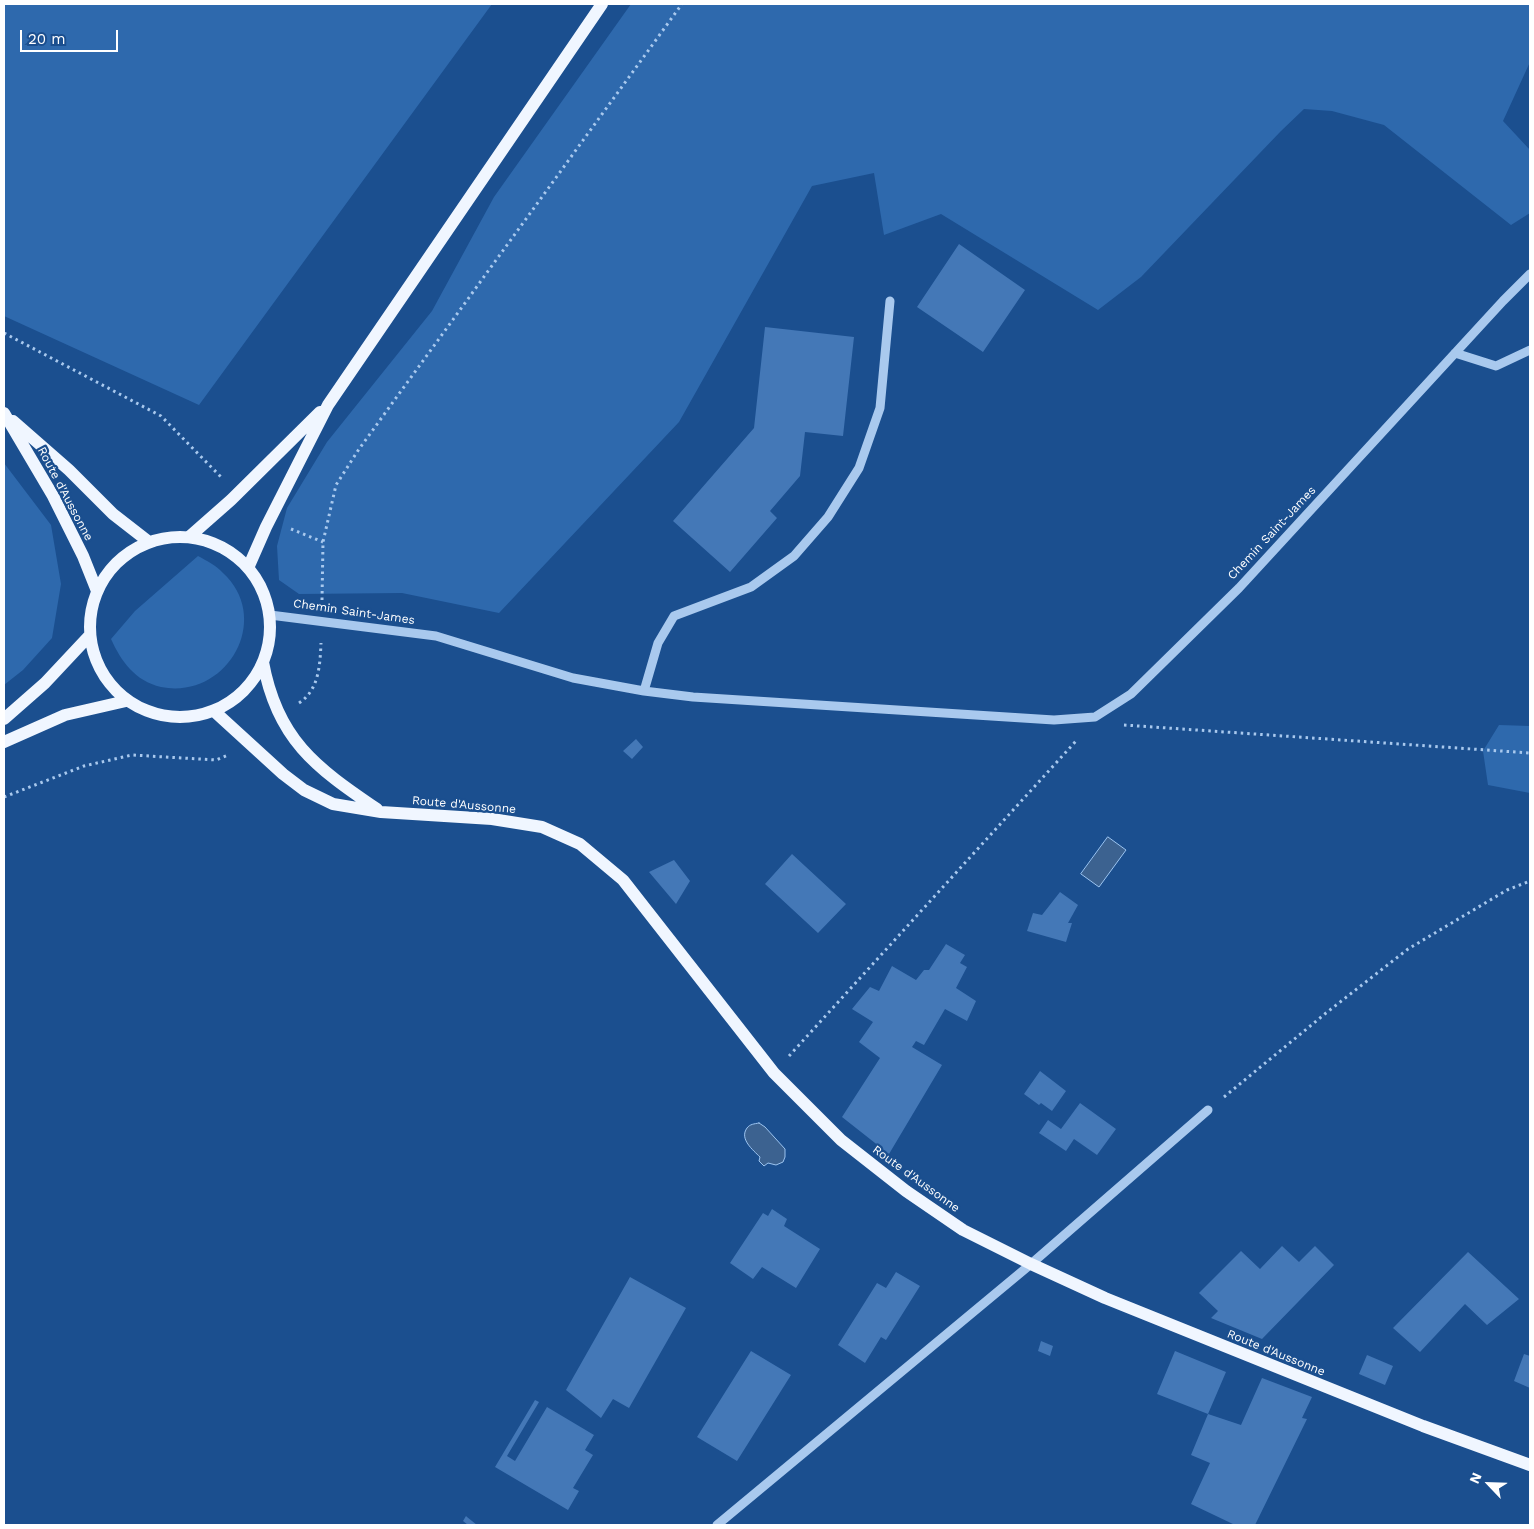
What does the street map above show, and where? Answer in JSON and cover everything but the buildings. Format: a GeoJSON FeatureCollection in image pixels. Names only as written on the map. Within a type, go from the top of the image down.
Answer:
{"type":"FeatureCollection","features":[{"type":"Feature","properties":{"kind":"main road"},"geometry":{"type":"LineString","coordinates":[[248,568],[266,527],[328,405],[602,4]]}},
{"type":"Feature","properties":{"kind":"main road"},"geometry":{"type":"LineString","coordinates":[[189,537],[328,405]]}},
{"type":"Feature","properties":{"kind":"main road","name":"Route d'Aussonne"},"geometry":{"type":"LineString","coordinates":[[4,413],[69,470],[113,514],[149,542]]}},
{"type":"Feature","properties":{"kind":"main road","name":"Route d'Aussonne"},"geometry":{"type":"LineString","coordinates":[[4,413],[53,496],[83,556],[97,591]]}},
{"type":"Feature","properties":{"kind":"main road"},"geometry":{"type":"LineString","coordinates":[[189,537],[212,542],[232,553],[248,568],[262,590],[270,615],[270,638],[263,662],[252,682],[235,699],[214,711],[185,718],[154,714],[126,701],[101,672],[90,635],[91,613],[97,591],[110,570],[127,554],[149,542],[189,537]]}},
{"type":"Feature","properties":{"kind":"main road"},"geometry":{"type":"LineString","coordinates":[[4,719],[45,683],[90,635]]}},
{"type":"Feature","properties":{"kind":"main road"},"geometry":{"type":"LineString","coordinates":[[263,662],[267,683],[280,717],[294,740],[324,772],[381,812]]}},
{"type":"Feature","properties":{"kind":"main road"},"geometry":{"type":"LineString","coordinates":[[4,742],[65,715],[126,701]]}},
{"type":"Feature","properties":{"kind":"main road","name":"Route d'Aussonne"},"geometry":{"type":"LineString","coordinates":[[214,711],[283,774],[304,790],[333,804],[381,812],[492,819],[542,827],[580,844],[622,880],[774,1073],[841,1140],[906,1190],[963,1230],[1105,1298],[1316,1384],[1530,1465]]}},
{"type":"Feature","properties":{"kind":"street","name":"Chemin Saint-James"},"geometry":{"type":"LineString","coordinates":[[270,615],[436,636],[573,678],[644,691],[693,697],[1054,720],[1095,717],[1131,694],[1239,588],[1530,274]]}},
{"type":"Feature","properties":{"kind":"street"},"geometry":{"type":"LineString","coordinates":[[644,691],[658,643],[674,616],[751,587],[794,556],[828,517],[859,468],[880,408],[890,301]]}},
{"type":"Feature","properties":{"kind":"street"},"geometry":{"type":"LineString","coordinates":[[1455,353],[1496,366],[1530,350]]}},
{"type":"Feature","properties":{"kind":"street"},"geometry":{"type":"LineString","coordinates":[[717,1525],[1031,1264],[1208,1110]]}},
{"type":"Feature","properties":{"kind":"path"},"geometry":{"type":"LineString","coordinates":[[331,601],[322,599],[323,542],[336,485],[359,448],[682,4]]}},
{"type":"Feature","properties":{"kind":"path"},"geometry":{"type":"LineString","coordinates":[[4,333],[161,416],[228,484]]}},
{"type":"Feature","properties":{"kind":"path"},"geometry":{"type":"LineString","coordinates":[[284,526],[323,542]]}},
{"type":"Feature","properties":{"kind":"path"},"geometry":{"type":"LineString","coordinates":[[298,704],[305,699],[314,686],[320,667],[321,636]]}},
{"type":"Feature","properties":{"kind":"path"},"geometry":{"type":"LineString","coordinates":[[774,1073],[1079,738],[1095,717],[1120,725],[1530,754]]}},
{"type":"Feature","properties":{"kind":"path"},"geometry":{"type":"LineString","coordinates":[[4,797],[84,766],[132,755],[216,760],[232,752]]}},
{"type":"Feature","properties":{"kind":"path"},"geometry":{"type":"LineString","coordinates":[[1208,1110],[1326,1013],[1408,949],[1507,890],[1530,881]]}},
{"type":"Feature","properties":{"kind":"shaded area"},"geometry":{"type":"Polygon","coordinates":[[[4,4],[492,4],[199,405],[4,316],[4,4]]]}},
{"type":"Feature","properties":{"kind":"shaded area"},"geometry":{"type":"Polygon","coordinates":[[[631,4],[1530,4],[1530,62],[1503,121],[1530,150],[1530,213],[1511,225],[1384,125],[1332,111],[1304,109],[1141,277],[1098,310],[941,214],[884,235],[874,173],[812,186],[679,422],[499,613],[402,593],[299,594],[279,580],[277,546],[287,508],[327,442],[432,311],[494,197],[631,4]]]}},
{"type":"Feature","properties":{"kind":"shaded area"},"geometry":{"type":"Polygon","coordinates":[[[4,463],[51,525],[61,584],[52,638],[23,670],[4,685],[4,463]]]}},
{"type":"Feature","properties":{"kind":"shaded area"},"geometry":{"type":"Polygon","coordinates":[[[198,556],[220,570],[237,592],[244,612],[243,633],[236,652],[223,669],[206,681],[185,688],[161,687],[136,675],[119,655],[111,639],[135,611],[198,556]]]}},
{"type":"Feature","properties":{"kind":"shaded area"},"geometry":{"type":"Polygon","coordinates":[[[1499,725],[1530,726],[1530,793],[1488,785],[1483,751],[1499,725]]]}},
{"type":"Feature","properties":{"kind":"shaded area"},"geometry":{"type":"Polygon","coordinates":[[[1108,837],[1126,850],[1099,887],[1081,874],[1108,837]]]}},
{"type":"Feature","properties":{"kind":"shaded area"},"geometry":{"type":"Polygon","coordinates":[[[759,1123],[785,1149],[783,1162],[776,1165],[768,1163],[764,1166],[759,1161],[760,1157],[748,1144],[745,1136],[747,1128],[759,1123]]]}}]}
